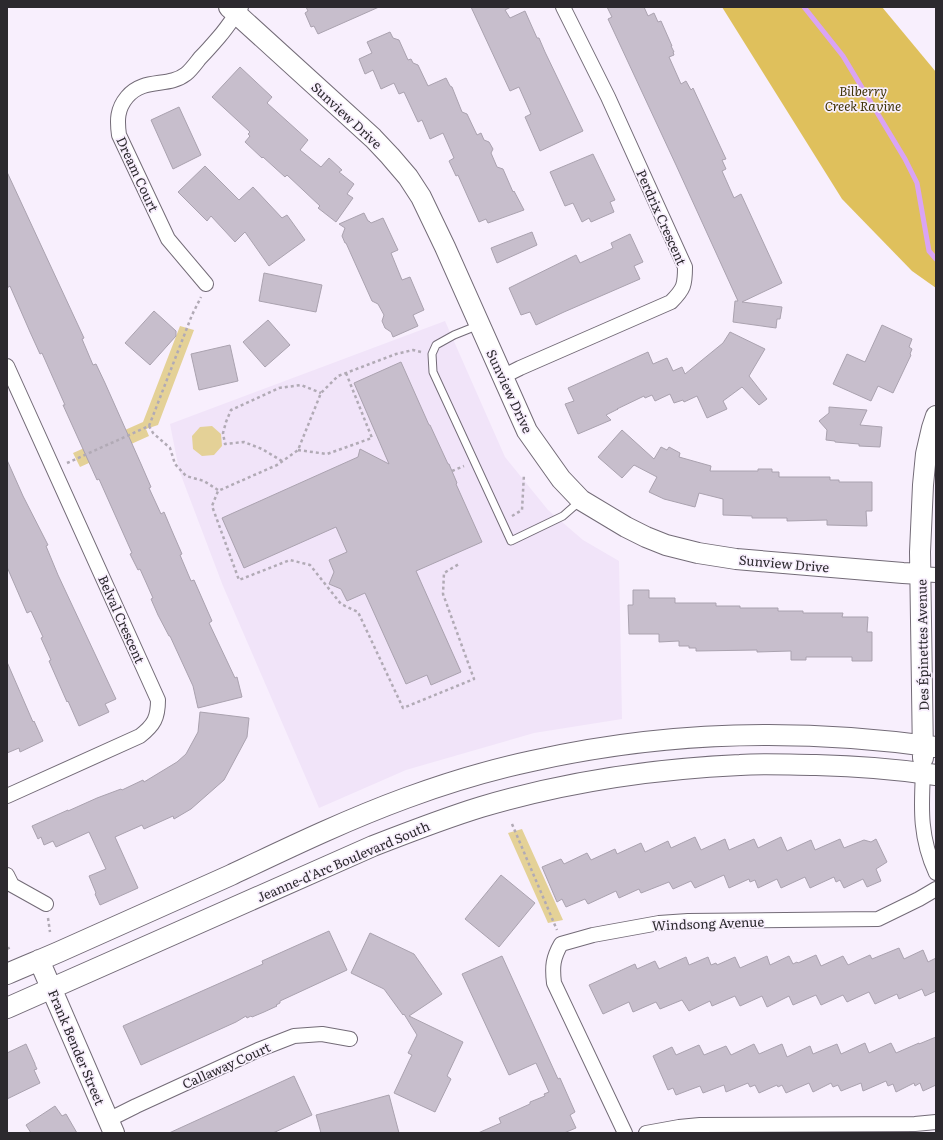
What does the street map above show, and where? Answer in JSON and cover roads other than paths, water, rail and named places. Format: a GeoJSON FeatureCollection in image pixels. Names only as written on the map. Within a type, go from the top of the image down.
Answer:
{"type":"FeatureCollection","features":[{"type":"Feature","properties":{"kind":"main road","name":"Sunview Drive"},"geometry":{"type":"LineString","coordinates":[[236,9],[373,138],[408,177],[421,197],[527,431],[561,480],[581,500],[626,527],[646,537],[666,545],[698,553],[736,559],[928,574]]}},
{"type":"Feature","properties":{"kind":"main road","name":"Des Épinettes Avenue"},"geometry":{"type":"LineString","coordinates":[[929,774],[928,574],[923,486],[926,454],[936,416]]}},
{"type":"Feature","properties":{"kind":"main road"},"geometry":{"type":"LineString","coordinates":[[7,974],[356,818],[406,798],[462,780],[532,761],[587,750],[625,745],[739,735],[820,736],[930,746]]}},
{"type":"Feature","properties":{"kind":"main road","name":"Jeanne-d'Arc Boulevard South"},"geometry":{"type":"LineString","coordinates":[[7,1008],[373,846],[433,823],[526,795],[576,784],[630,775],[677,769],[741,765],[781,764],[850,766],[929,774]]}},
{"type":"Feature","properties":{"kind":"main road","name":"Frank Bender Street"},"geometry":{"type":"LineString","coordinates":[[39,960],[111,1127]]}},
{"type":"Feature","properties":{"kind":"street","name":"Perdrix Crescent"},"geometry":{"type":"LineString","coordinates":[[502,377],[671,302],[681,292],[685,280],[685,267],[608,97],[563,7]]}},
{"type":"Feature","properties":{"kind":"street","name":"Dream Court"},"geometry":{"type":"LineString","coordinates":[[206,284],[168,239],[119,135],[117,121],[120,108],[130,94],[137,88],[145,85],[174,80],[186,74],[219,37],[236,9]]}},
{"type":"Feature","properties":{"kind":"street","name":"Belval Crescent"},"geometry":{"type":"LineString","coordinates":[[7,366],[158,700],[158,711],[155,720],[149,729],[140,736],[7,796]]}},
{"type":"Feature","properties":{"kind":"street","name":"Des Épinettes Avenue"},"geometry":{"type":"LineString","coordinates":[[929,774],[922,816],[930,861],[936,873]]}},
{"type":"Feature","properties":{"kind":"street"},"geometry":{"type":"LineString","coordinates":[[7,875],[12,885],[46,904]]}},
{"type":"Feature","properties":{"kind":"street","name":"Windsong Avenue"},"geometry":{"type":"LineString","coordinates":[[625,1133],[554,983],[553,963],[561,944],[593,935],[659,923],[688,921],[878,919],[936,889]]}},
{"type":"Feature","properties":{"kind":"street","name":"Callaway Court"},"geometry":{"type":"LineString","coordinates":[[111,1127],[136,1106],[258,1050],[294,1036],[322,1034],[350,1039]]}},
{"type":"Feature","properties":{"kind":"street"},"geometry":{"type":"LineString","coordinates":[[646,1133],[700,1125],[915,1124],[936,1122]]}},
{"type":"Feature","properties":{"kind":"lane"},"geometry":{"type":"LineString","coordinates":[[479,325],[454,335],[436,345],[432,354],[433,372],[511,541],[563,516],[581,500]]}},
{"type":"Feature","properties":{"kind":"waterway"},"geometry":{"type":"LineString","coordinates":[[804,7],[843,56],[905,159],[917,183],[929,251],[936,259]]}},
{"type":"Feature","properties":{"kind":"park label","name":"Bilberry Creek Ravine"},"geometry":{"type":"Point","coordinates":[863,98]}}]}
